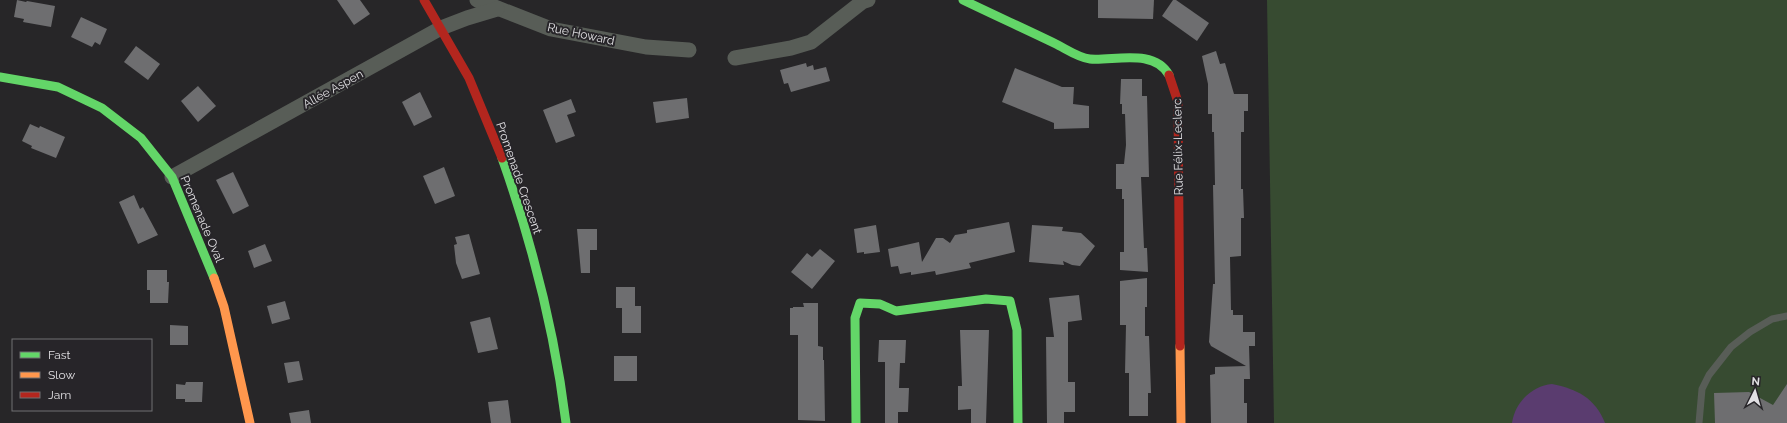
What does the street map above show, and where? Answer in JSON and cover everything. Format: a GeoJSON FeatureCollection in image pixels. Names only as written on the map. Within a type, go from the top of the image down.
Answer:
{"type":"FeatureCollection","features":[{"type":"Feature","properties":{"kind":"street","name":"Promenade Crescent"},"geometry":{"type":"LineString","coordinates":[[424,0],[441,28],[474,90],[518,203],[535,262],[549,326],[563,398],[566,423]]}},
{"type":"Feature","properties":{"kind":"street","name":"Rue Howard"},"geometry":{"type":"LineString","coordinates":[[477,0],[497,9],[558,30],[646,47],[689,50]]}},
{"type":"Feature","properties":{"kind":"street"},"geometry":{"type":"LineString","coordinates":[[735,58],[791,48],[811,42],[862,2],[868,0]]}},
{"type":"Feature","properties":{"kind":"street","name":"Rue Félix-Leclerc"},"geometry":{"type":"LineString","coordinates":[[963,0],[1088,59],[1137,58],[1148,60],[1158,64],[1167,71],[1172,80],[1178,102],[1181,423]]}},
{"type":"Feature","properties":{"kind":"street","name":"Allée Aspen"},"geometry":{"type":"LineString","coordinates":[[172,177],[441,28],[497,9]]}},
{"type":"Feature","properties":{"kind":"street","name":"Promenade Oval"},"geometry":{"type":"LineString","coordinates":[[0,77],[58,87],[102,108],[140,138],[172,177],[211,268],[224,307],[250,423]]}},
{"type":"Feature","properties":{"kind":"street"},"geometry":{"type":"LineString","coordinates":[[856,423],[855,318],[860,302],[880,304],[896,311],[986,299],[1010,301],[1017,330],[1018,423]]}},
{"type":"Feature","properties":{"kind":"lane"},"geometry":{"type":"LineString","coordinates":[[1699,423],[1702,389],[1709,375],[1731,347],[1750,332],[1772,319],[1787,316]]}},
{"type":"Feature","properties":{"kind":"green space"},"geometry":{"type":"Polygon","coordinates":[[[1267,0],[1787,0],[1787,423],[1274,423],[1267,0]]]}},
{"type":"Feature","properties":{"kind":"shaded area"},"geometry":{"type":"Polygon","coordinates":[[[1552,384],[1577,392],[1584,396],[1596,407],[1605,423],[1512,423],[1517,408],[1526,396],[1538,388],[1552,384]]]}},
{"type":"Feature","properties":{"kind":"building"},"geometry":{"type":"Polygon","coordinates":[[[17,0],[55,6],[51,27],[23,22],[24,19],[14,17],[17,0]]]}},
{"type":"Feature","properties":{"kind":"building"},"geometry":{"type":"Polygon","coordinates":[[[337,0],[360,0],[370,14],[354,25],[337,0]]]}},
{"type":"Feature","properties":{"kind":"building"},"geometry":{"type":"Polygon","coordinates":[[[1098,0],[1154,0],[1153,19],[1098,18],[1098,0]]]}},
{"type":"Feature","properties":{"kind":"building"},"geometry":{"type":"Polygon","coordinates":[[[1173,0],[1176,0],[1209,23],[1197,41],[1162,16],[1173,0]]]}},
{"type":"Feature","properties":{"kind":"building"},"geometry":{"type":"Polygon","coordinates":[[[81,17],[107,29],[100,45],[95,42],[92,47],[71,37],[81,17]]]}},
{"type":"Feature","properties":{"kind":"building"},"geometry":{"type":"Polygon","coordinates":[[[136,46],[160,64],[148,80],[124,62],[136,46]]]}},
{"type":"Feature","properties":{"kind":"building"},"geometry":{"type":"Polygon","coordinates":[[[1216,51],[1220,64],[1225,63],[1234,94],[1248,94],[1248,111],[1244,111],[1244,132],[1241,132],[1241,189],[1243,189],[1244,218],[1241,218],[1241,256],[1230,257],[1231,310],[1233,310],[1233,315],[1243,315],[1243,332],[1255,332],[1255,346],[1249,346],[1250,379],[1244,379],[1244,403],[1247,403],[1247,423],[1211,423],[1210,375],[1215,374],[1215,367],[1246,366],[1211,346],[1209,342],[1213,284],[1215,284],[1213,185],[1215,185],[1214,132],[1212,132],[1212,114],[1208,114],[1208,84],[1202,56],[1216,51]]]}},
{"type":"Feature","properties":{"kind":"building"},"geometry":{"type":"Polygon","coordinates":[[[806,63],[807,67],[813,65],[814,70],[826,67],[830,81],[791,92],[788,83],[784,84],[780,70],[806,63]]]}},
{"type":"Feature","properties":{"kind":"building"},"geometry":{"type":"Polygon","coordinates":[[[1015,68],[1062,87],[1074,87],[1073,104],[1089,106],[1089,128],[1054,129],[1054,123],[1002,102],[1015,68]]]}},
{"type":"Feature","properties":{"kind":"building"},"geometry":{"type":"Polygon","coordinates":[[[1121,79],[1142,79],[1142,96],[1147,96],[1149,177],[1141,177],[1144,248],[1147,248],[1148,272],[1120,270],[1120,252],[1124,252],[1124,199],[1122,199],[1122,189],[1116,189],[1116,164],[1124,164],[1126,145],[1125,114],[1122,114],[1122,104],[1120,104],[1121,79]]]}},
{"type":"Feature","properties":{"kind":"building"},"geometry":{"type":"Polygon","coordinates":[[[198,86],[216,106],[198,122],[181,101],[198,86]]]}},
{"type":"Feature","properties":{"kind":"building"},"geometry":{"type":"Polygon","coordinates":[[[420,92],[432,117],[414,126],[402,102],[420,92]]]}},
{"type":"Feature","properties":{"kind":"building"},"geometry":{"type":"Polygon","coordinates":[[[687,98],[689,118],[656,123],[653,102],[687,98]]]}},
{"type":"Feature","properties":{"kind":"building"},"geometry":{"type":"Polygon","coordinates":[[[571,99],[576,112],[567,115],[575,136],[556,143],[543,110],[571,99]]]}},
{"type":"Feature","properties":{"kind":"building"},"geometry":{"type":"Polygon","coordinates":[[[30,124],[39,128],[40,126],[65,137],[56,158],[31,148],[32,146],[22,141],[30,124]]]}},
{"type":"Feature","properties":{"kind":"building"},"geometry":{"type":"Polygon","coordinates":[[[444,167],[455,196],[435,204],[423,176],[444,167]]]}},
{"type":"Feature","properties":{"kind":"building"},"geometry":{"type":"Polygon","coordinates":[[[233,172],[249,206],[233,214],[216,180],[233,172]]]}},
{"type":"Feature","properties":{"kind":"building"},"geometry":{"type":"Polygon","coordinates":[[[134,195],[140,209],[143,207],[158,235],[138,244],[119,202],[134,195]]]}},
{"type":"Feature","properties":{"kind":"building"},"geometry":{"type":"Polygon","coordinates":[[[1009,222],[1015,252],[969,263],[971,268],[936,275],[935,271],[911,275],[911,272],[900,274],[898,266],[891,267],[888,249],[919,242],[922,262],[936,238],[943,238],[950,243],[955,235],[967,233],[967,230],[1009,222]]]}},
{"type":"Feature","properties":{"kind":"building"},"geometry":{"type":"Polygon","coordinates":[[[876,225],[880,252],[864,254],[864,252],[857,253],[854,229],[876,225]]]}},
{"type":"Feature","properties":{"kind":"building"},"geometry":{"type":"Polygon","coordinates":[[[1032,225],[1063,227],[1062,231],[1081,233],[1095,246],[1080,266],[1072,265],[1063,261],[1064,265],[1029,262],[1032,225]]]}},
{"type":"Feature","properties":{"kind":"building"},"geometry":{"type":"Polygon","coordinates":[[[577,229],[597,229],[597,250],[590,250],[590,273],[581,273],[577,229]]]}},
{"type":"Feature","properties":{"kind":"building"},"geometry":{"type":"Polygon","coordinates":[[[469,234],[480,274],[462,279],[456,263],[454,245],[457,244],[455,237],[469,234]]]}},
{"type":"Feature","properties":{"kind":"building"},"geometry":{"type":"Polygon","coordinates":[[[265,244],[272,261],[254,268],[248,251],[265,244]]]}},
{"type":"Feature","properties":{"kind":"building"},"geometry":{"type":"Polygon","coordinates":[[[820,249],[835,261],[812,289],[791,272],[807,253],[812,257],[820,249]]]}},
{"type":"Feature","properties":{"kind":"building"},"geometry":{"type":"Polygon","coordinates":[[[147,270],[167,270],[167,282],[169,282],[168,303],[150,303],[150,290],[147,290],[147,270]]]}},
{"type":"Feature","properties":{"kind":"building"},"geometry":{"type":"Polygon","coordinates":[[[1147,278],[1145,336],[1149,336],[1151,393],[1148,393],[1148,416],[1129,416],[1129,373],[1125,373],[1126,325],[1120,325],[1120,281],[1147,278]]]}},
{"type":"Feature","properties":{"kind":"building"},"geometry":{"type":"Polygon","coordinates":[[[616,287],[635,287],[635,306],[641,306],[641,333],[622,333],[622,308],[616,308],[616,287]]]}},
{"type":"Feature","properties":{"kind":"building"},"geometry":{"type":"Polygon","coordinates":[[[1079,295],[1082,320],[1068,322],[1068,382],[1075,382],[1075,412],[1064,412],[1064,423],[1047,423],[1046,337],[1054,337],[1049,298],[1079,295]]]}},
{"type":"Feature","properties":{"kind":"building"},"geometry":{"type":"Polygon","coordinates":[[[285,301],[290,319],[272,324],[267,306],[285,301]]]}},
{"type":"Feature","properties":{"kind":"building"},"geometry":{"type":"Polygon","coordinates":[[[803,303],[818,303],[818,346],[823,347],[824,360],[825,421],[798,420],[798,335],[790,335],[790,308],[804,307],[803,303]]]}},
{"type":"Feature","properties":{"kind":"building"},"geometry":{"type":"Polygon","coordinates":[[[490,317],[498,349],[478,353],[470,322],[490,317]]]}},
{"type":"Feature","properties":{"kind":"building"},"geometry":{"type":"Polygon","coordinates":[[[170,325],[188,326],[188,345],[170,345],[170,325]]]}},
{"type":"Feature","properties":{"kind":"building"},"geometry":{"type":"Polygon","coordinates":[[[960,330],[989,330],[986,423],[971,423],[971,409],[958,410],[958,386],[962,386],[960,330]]]}},
{"type":"Feature","properties":{"kind":"building"},"geometry":{"type":"Polygon","coordinates":[[[879,340],[906,340],[905,363],[900,363],[899,388],[909,388],[908,412],[898,412],[898,423],[885,423],[885,362],[878,362],[879,340]]]}},
{"type":"Feature","properties":{"kind":"building"},"geometry":{"type":"Polygon","coordinates":[[[614,356],[637,356],[637,381],[614,381],[614,356]]]}},
{"type":"Feature","properties":{"kind":"building"},"geometry":{"type":"Polygon","coordinates":[[[299,361],[303,380],[288,383],[284,363],[299,361]]]}},
{"type":"Feature","properties":{"kind":"building"},"geometry":{"type":"Polygon","coordinates":[[[186,382],[203,382],[202,402],[185,402],[185,399],[176,399],[176,384],[185,385],[186,382]]]}},
{"type":"Feature","properties":{"kind":"building"},"geometry":{"type":"Polygon","coordinates":[[[1787,384],[1787,423],[1715,423],[1714,393],[1749,392],[1773,405],[1787,384]]]}},
{"type":"Feature","properties":{"kind":"building"},"geometry":{"type":"Polygon","coordinates":[[[508,400],[511,423],[491,423],[488,402],[508,400]]]}},
{"type":"Feature","properties":{"kind":"building"},"geometry":{"type":"Polygon","coordinates":[[[309,410],[311,423],[291,423],[289,413],[309,410]]]}},
{"type":"Feature","properties":{"kind":"traffic: fast"},"geometry":{"type":"LineString","coordinates":[[963,0],[1081,57],[1090,59],[1133,58],[1154,61],[1169,75]]}},
{"type":"Feature","properties":{"kind":"traffic: fast"},"geometry":{"type":"LineString","coordinates":[[0,77],[58,87],[102,108],[141,138],[172,177],[214,278]]}},
{"type":"Feature","properties":{"kind":"traffic: fast"},"geometry":{"type":"LineString","coordinates":[[502,158],[533,255],[556,356],[566,423]]}},
{"type":"Feature","properties":{"kind":"traffic: fast"},"geometry":{"type":"LineString","coordinates":[[856,423],[855,318],[860,303],[880,304],[896,311],[986,299],[1010,301],[1017,330],[1018,423]]}},
{"type":"Feature","properties":{"kind":"traffic: slow"},"geometry":{"type":"LineString","coordinates":[[214,278],[224,307],[250,423]]}},
{"type":"Feature","properties":{"kind":"traffic: slow"},"geometry":{"type":"LineString","coordinates":[[1180,346],[1181,423]]}},
{"type":"Feature","properties":{"kind":"traffic: jam"},"geometry":{"type":"LineString","coordinates":[[424,0],[469,78],[502,158]]}},
{"type":"Feature","properties":{"kind":"traffic: jam"},"geometry":{"type":"LineString","coordinates":[[1169,75],[1178,102],[1180,346]]}}]}
